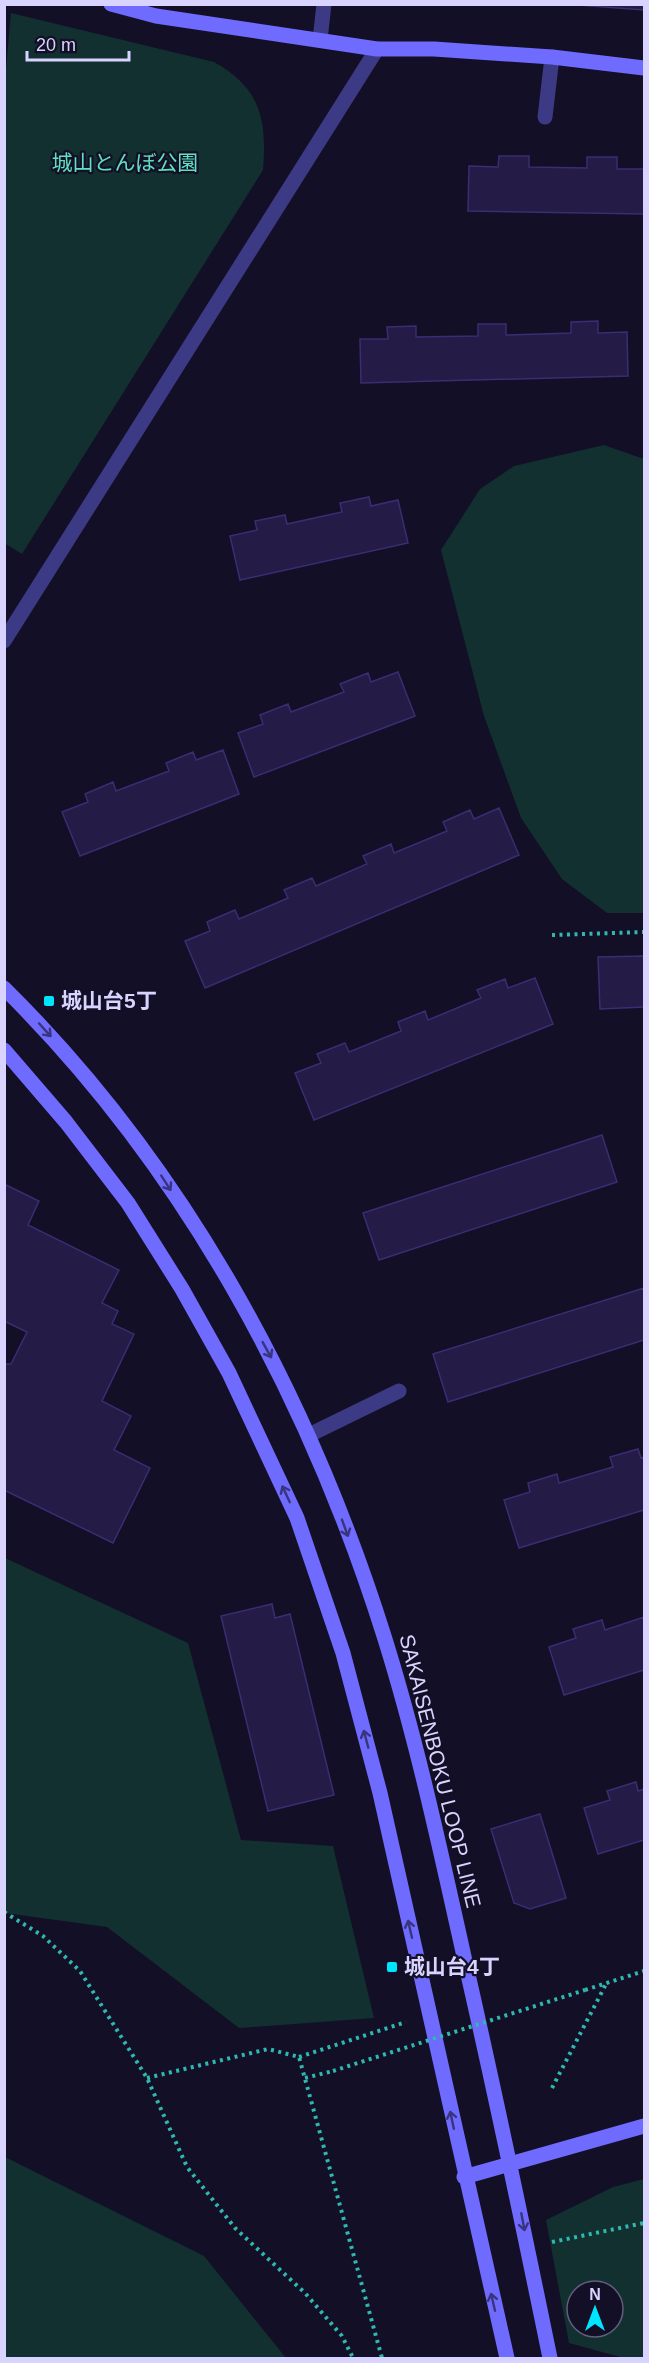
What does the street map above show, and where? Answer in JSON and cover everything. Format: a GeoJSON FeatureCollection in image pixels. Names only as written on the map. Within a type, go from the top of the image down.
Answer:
{"type":"FeatureCollection","features":[{"type":"Feature","properties":{"kind":"main road"},"geometry":{"type":"LineString","coordinates":[[111,4],[156,16],[377,50],[434,49],[552,57],[645,68]]}},
{"type":"Feature","properties":{"kind":"main road","name":"SAKAISENBOKU LOOP LINE"},"geometry":{"type":"LineString","coordinates":[[4,988],[97,1089],[155,1166],[223,1270],[277,1367],[334,1496],[384,1638],[425,1780],[512,2165],[550,2358]]}},
{"type":"Feature","properties":{"kind":"main road"},"geometry":{"type":"LineString","coordinates":[[4,1050],[66,1122],[128,1203],[182,1289],[229,1373],[297,1518],[343,1653],[380,1793],[464,2177],[507,2358]]}},
{"type":"Feature","properties":{"kind":"main road"},"geometry":{"type":"LineString","coordinates":[[464,2177],[645,2126]]}},
{"type":"Feature","properties":{"kind":"street"},"geometry":{"type":"LineString","coordinates":[[320,40],[324,4]]}},
{"type":"Feature","properties":{"kind":"street"},"geometry":{"type":"LineString","coordinates":[[4,641],[377,50]]}},
{"type":"Feature","properties":{"kind":"street"},"geometry":{"type":"LineString","coordinates":[[545,117],[552,57]]}},
{"type":"Feature","properties":{"kind":"street"},"geometry":{"type":"LineString","coordinates":[[309,1436],[399,1391]]}},
{"type":"Feature","properties":{"kind":"path"},"geometry":{"type":"LineString","coordinates":[[552,935],[645,932]]}},
{"type":"Feature","properties":{"kind":"path"},"geometry":{"type":"LineString","coordinates":[[4,1912],[43,1936],[80,1971],[147,2079],[187,2167],[235,2228],[305,2293],[342,2337],[353,2358]]}},
{"type":"Feature","properties":{"kind":"path"},"geometry":{"type":"LineString","coordinates":[[305,2078],[645,1971]]}},
{"type":"Feature","properties":{"kind":"path"},"geometry":{"type":"LineString","coordinates":[[552,2088],[606,1984]]}},
{"type":"Feature","properties":{"kind":"path"},"geometry":{"type":"LineString","coordinates":[[147,2079],[268,2049],[299,2057],[406,2022]]}},
{"type":"Feature","properties":{"kind":"path"},"geometry":{"type":"LineString","coordinates":[[299,2057],[382,2358]]}},
{"type":"Feature","properties":{"kind":"path"},"geometry":{"type":"LineString","coordinates":[[552,2242],[645,2223]]}},
{"type":"Feature","properties":{"kind":"green space","name":"城山とんぼ公園"},"geometry":{"type":"Polygon","coordinates":[[[11,13],[214,62],[230,72],[251,94],[258,107],[264,136],[263,170],[22,554],[4,543],[4,91],[11,13]]]}},
{"type":"Feature","properties":{"kind":"green space"},"geometry":{"type":"Polygon","coordinates":[[[604,445],[644,459],[644,913],[607,913],[562,879],[521,818],[484,716],[441,550],[480,489],[514,466],[604,445]]]}},
{"type":"Feature","properties":{"kind":"green space"},"geometry":{"type":"Polygon","coordinates":[[[5,1558],[188,1643],[241,1840],[333,1846],[374,2018],[239,2028],[107,1927],[5,1913],[5,1558]]]}},
{"type":"Feature","properties":{"kind":"green space"},"geometry":{"type":"Polygon","coordinates":[[[5,2157],[204,2256],[286,2358],[5,2358],[5,2157]]]}},
{"type":"Feature","properties":{"kind":"green space"},"geometry":{"type":"Polygon","coordinates":[[[644,2179],[644,2358],[624,2358],[569,2343],[568,2339],[625,2339],[625,2279],[565,2279],[565,2322],[546,2220],[613,2187],[644,2179]]]}},
{"type":"Feature","properties":{"kind":"building"},"geometry":{"type":"Polygon","coordinates":[[[564,4],[644,4],[644,10],[564,4]]]}},
{"type":"Feature","properties":{"kind":"building"},"geometry":{"type":"Polygon","coordinates":[[[499,156],[529,156],[529,167],[587,168],[587,157],[617,157],[617,169],[644,169],[644,214],[468,211],[469,166],[498,167],[499,156]]]}},
{"type":"Feature","properties":{"kind":"building"},"geometry":{"type":"Polygon","coordinates":[[[598,321],[598,333],[627,332],[628,376],[361,383],[360,339],[388,339],[387,327],[416,326],[416,337],[478,336],[478,324],[506,324],[506,335],[571,333],[571,322],[598,321]]]}},
{"type":"Feature","properties":{"kind":"building"},"geometry":{"type":"Polygon","coordinates":[[[369,497],[371,506],[398,500],[408,543],[240,580],[230,536],[257,530],[255,521],[285,515],[287,524],[342,512],[340,503],[369,497]]]}},
{"type":"Feature","properties":{"kind":"building"},"geometry":{"type":"Polygon","coordinates":[[[398,672],[415,716],[254,777],[238,733],[263,724],[260,715],[288,704],[291,712],[344,692],[340,684],[368,673],[371,682],[398,672]]]}},
{"type":"Feature","properties":{"kind":"building"},"geometry":{"type":"Polygon","coordinates":[[[223,750],[239,794],[80,856],[62,812],[88,802],[85,794],[113,782],[116,791],[169,771],[166,763],[193,752],[196,760],[223,750]]]}},
{"type":"Feature","properties":{"kind":"building"},"geometry":{"type":"Polygon","coordinates":[[[499,808],[519,855],[205,988],[185,941],[210,931],[207,922],[235,910],[239,919],[288,898],[284,890],[312,878],[316,886],[367,864],[363,856],[391,844],[394,853],[447,831],[443,822],[470,810],[474,819],[499,808]]]}},
{"type":"Feature","properties":{"kind":"building"},"geometry":{"type":"Polygon","coordinates":[[[644,956],[644,1007],[600,1009],[598,957],[644,956]]]}},
{"type":"Feature","properties":{"kind":"building"},"geometry":{"type":"Polygon","coordinates":[[[535,978],[553,1024],[314,1120],[295,1073],[321,1063],[317,1054],[345,1043],[349,1052],[401,1031],[398,1022],[425,1011],[428,1020],[481,998],[477,990],[505,979],[508,988],[535,978]]]}},
{"type":"Feature","properties":{"kind":"building"},"geometry":{"type":"Polygon","coordinates":[[[602,1135],[617,1182],[379,1260],[363,1213],[602,1135]]]}},
{"type":"Feature","properties":{"kind":"building"},"geometry":{"type":"Polygon","coordinates":[[[4,1184],[39,1201],[28,1225],[119,1270],[102,1303],[118,1311],[112,1324],[134,1334],[102,1401],[131,1416],[114,1450],[150,1468],[113,1543],[4,1490],[4,1364],[11,1364],[27,1332],[4,1321],[4,1184]]]}},
{"type":"Feature","properties":{"kind":"building"},"geometry":{"type":"Polygon","coordinates":[[[644,1288],[644,1340],[448,1402],[433,1354],[644,1288]]]}},
{"type":"Feature","properties":{"kind":"building"},"geometry":{"type":"Polygon","coordinates":[[[638,1449],[641,1458],[644,1457],[644,1510],[519,1548],[504,1500],[530,1492],[528,1483],[557,1474],[559,1483],[613,1467],[610,1457],[638,1449]]]}},
{"type":"Feature","properties":{"kind":"building"},"geometry":{"type":"Polygon","coordinates":[[[272,1604],[275,1618],[290,1614],[334,1795],[268,1811],[221,1616],[272,1604]]]}},
{"type":"Feature","properties":{"kind":"building"},"geometry":{"type":"Polygon","coordinates":[[[644,1617],[644,1670],[564,1695],[549,1647],[576,1638],[573,1629],[602,1620],[605,1630],[644,1617]]]}},
{"type":"Feature","properties":{"kind":"building"},"geometry":{"type":"Polygon","coordinates":[[[636,1782],[638,1791],[644,1789],[644,1840],[598,1854],[584,1808],[610,1800],[607,1791],[636,1782]]]}},
{"type":"Feature","properties":{"kind":"building"},"geometry":{"type":"Polygon","coordinates":[[[540,1814],[566,1898],[530,1909],[514,1903],[491,1829],[540,1814]]]}},
{"type":"Feature","properties":{"kind":"place","name":"城山台5丁"},"geometry":{"type":"Point","coordinates":[49,1001]}},
{"type":"Feature","properties":{"kind":"place","name":"城山台4丁"},"geometry":{"type":"Point","coordinates":[392,1967]}}]}
